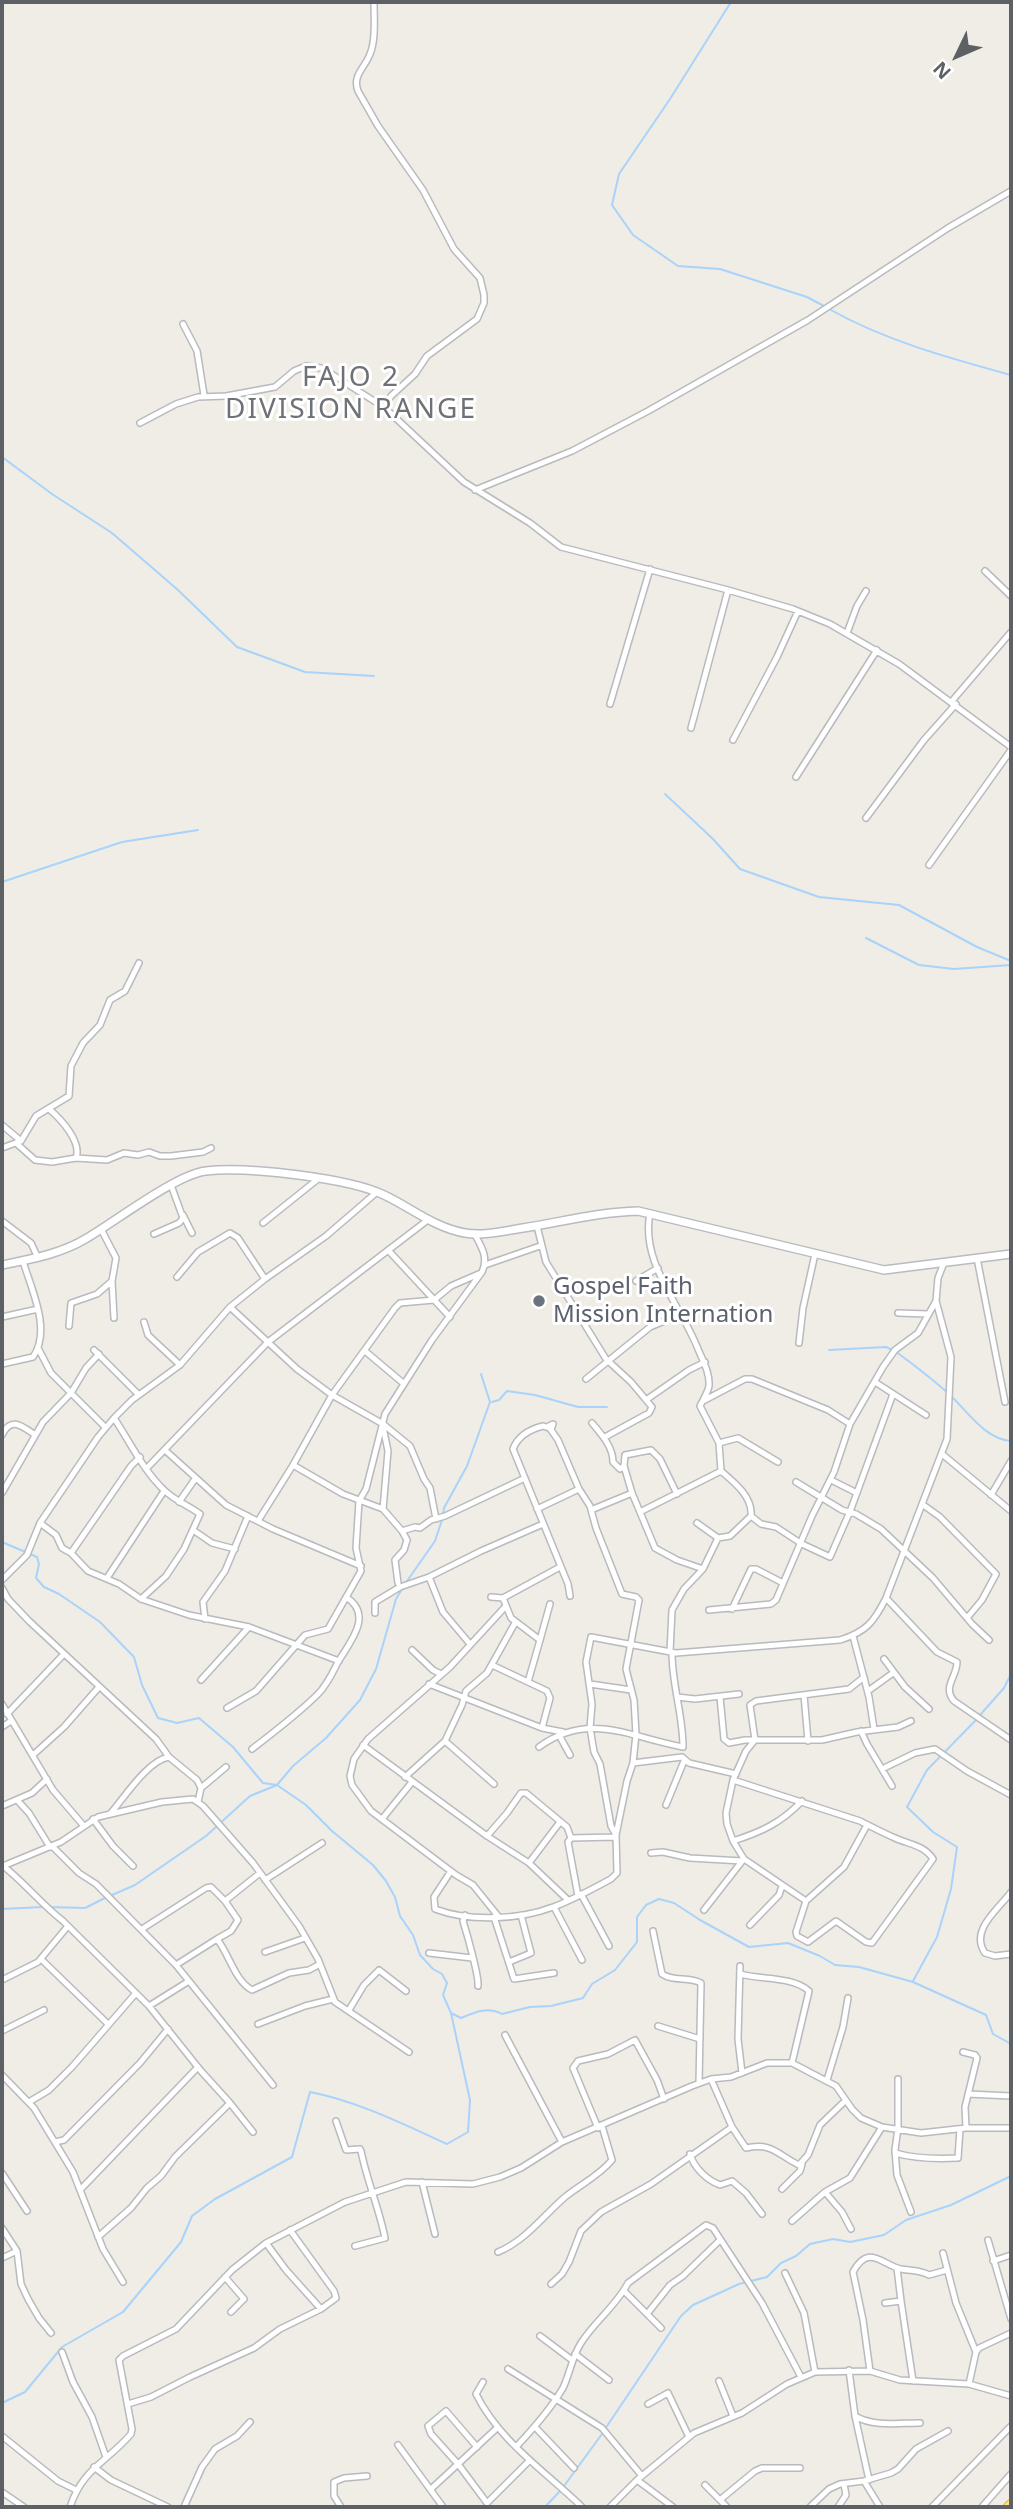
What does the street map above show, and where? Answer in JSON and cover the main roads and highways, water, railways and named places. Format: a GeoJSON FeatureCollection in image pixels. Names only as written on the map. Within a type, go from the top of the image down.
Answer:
{"type":"FeatureCollection","features":[{"type":"Feature","properties":{"kind":"main road"},"geometry":{"type":"LineString","coordinates":[[2,1265],[38,1258],[69,1247],[172,1185],[196,1173],[211,1170],[318,1179],[377,1192],[455,1230],[474,1233],[638,1210],[884,1270],[1011,1254]]}},
{"type":"Feature","properties":{"kind":"waterway"},"geometry":{"type":"LineString","coordinates":[[731,2],[619,174],[612,205],[633,235],[678,266],[720,269],[807,297],[824,306]]}},
{"type":"Feature","properties":{"kind":"waterway"},"geometry":{"type":"LineString","coordinates":[[829,309],[895,339],[1011,375]]}},
{"type":"Feature","properties":{"kind":"waterway"},"geometry":{"type":"LineString","coordinates":[[2,457],[112,533],[178,590],[237,647],[305,672],[374,676]]}},
{"type":"Feature","properties":{"kind":"waterway"},"geometry":{"type":"LineString","coordinates":[[665,794],[713,839],[740,869],[819,897],[899,905],[977,947],[1011,961]]}},
{"type":"Feature","properties":{"kind":"waterway"},"geometry":{"type":"LineString","coordinates":[[2,882],[122,842],[198,830]]}},
{"type":"Feature","properties":{"kind":"waterway"},"geometry":{"type":"LineString","coordinates":[[866,938],[919,965],[954,969],[1011,965]]}},
{"type":"Feature","properties":{"kind":"waterway"},"geometry":{"type":"LineString","coordinates":[[829,1350],[886,1347],[895,1351],[944,1390],[985,1430],[1011,1441]]}},
{"type":"Feature","properties":{"kind":"waterway"},"geometry":{"type":"LineString","coordinates":[[443,1515],[444,1508],[467,1466],[490,1402],[481,1374]]}},
{"type":"Feature","properties":{"kind":"waterway"},"geometry":{"type":"LineString","coordinates":[[492,1402],[499,1400],[507,1391],[535,1395],[578,1407],[607,1407]]}},
{"type":"Feature","properties":{"kind":"waterway"},"geometry":{"type":"LineString","coordinates":[[405,1584],[435,1541],[442,1520]]}},
{"type":"Feature","properties":{"kind":"waterway"},"geometry":{"type":"LineString","coordinates":[[2,1542],[37,1557],[39,1564],[36,1578],[44,1587],[100,1622],[134,1657],[142,1685],[158,1718],[177,1723],[199,1718],[233,1747],[263,1783],[277,1785],[306,1805],[373,1865],[395,1897],[400,1916],[413,1935],[420,1955],[442,1974],[447,1983],[443,1995],[451,2013],[461,2018],[481,2011],[492,2010],[502,2014],[583,1998],[592,1984],[615,1970],[637,1942],[637,1917],[646,1905],[659,1899],[674,1903],[749,1947],[788,1943],[835,1965],[859,1967],[913,1982],[986,2015],[993,2034],[1011,2044]]}},
{"type":"Feature","properties":{"kind":"waterway"},"geometry":{"type":"LineString","coordinates":[[112,1895],[135,1885],[206,1836],[250,1796],[277,1785],[293,1766],[326,1738],[360,1700],[376,1669],[396,1599],[402,1589]]}},
{"type":"Feature","properties":{"kind":"waterway"},"geometry":{"type":"LineString","coordinates":[[980,1715],[1004,1688],[1011,1674]]}},
{"type":"Feature","properties":{"kind":"waterway"},"geometry":{"type":"LineString","coordinates":[[913,1981],[937,1937],[951,1889],[957,1847],[933,1832],[907,1807],[927,1770],[977,1719]]}},
{"type":"Feature","properties":{"kind":"waterway"},"geometry":{"type":"LineString","coordinates":[[48,1907],[85,1908],[107,1897]]}},
{"type":"Feature","properties":{"kind":"waterway"},"geometry":{"type":"LineString","coordinates":[[2,1909],[43,1907]]}},
{"type":"Feature","properties":{"kind":"waterway"},"geometry":{"type":"LineString","coordinates":[[2,2403],[25,2392],[62,2347],[123,2312],[181,2242],[192,2216],[215,2199],[292,2157],[310,2092],[362,2107],[447,2144],[468,2132],[470,2100],[451,2013]]}},
{"type":"Feature","properties":{"kind":"waterway"},"geometry":{"type":"LineString","coordinates":[[605,2429],[681,2316],[693,2305],[739,2284],[767,2277],[781,2263],[796,2256],[810,2244],[833,2239],[850,2242],[884,2235],[906,2220],[951,2205],[1011,2176]]}},
{"type":"Feature","properties":{"kind":"waterway"},"geometry":{"type":"LineString","coordinates":[[564,2486],[602,2434]]}},
{"type":"Feature","properties":{"kind":"waterway"},"geometry":{"type":"LineString","coordinates":[[545,2507],[561,2490]]}},
{"type":"Feature","properties":{"kind":"place","name":"Gospel Faith Mission Internation"},"geometry":{"type":"Point","coordinates":[539,1301]}},
{"type":"Feature","properties":{"kind":"district","name":"FAJO 2 DIVISION RANGE"},"geometry":{"type":"Point","coordinates":[351,394]}}]}
